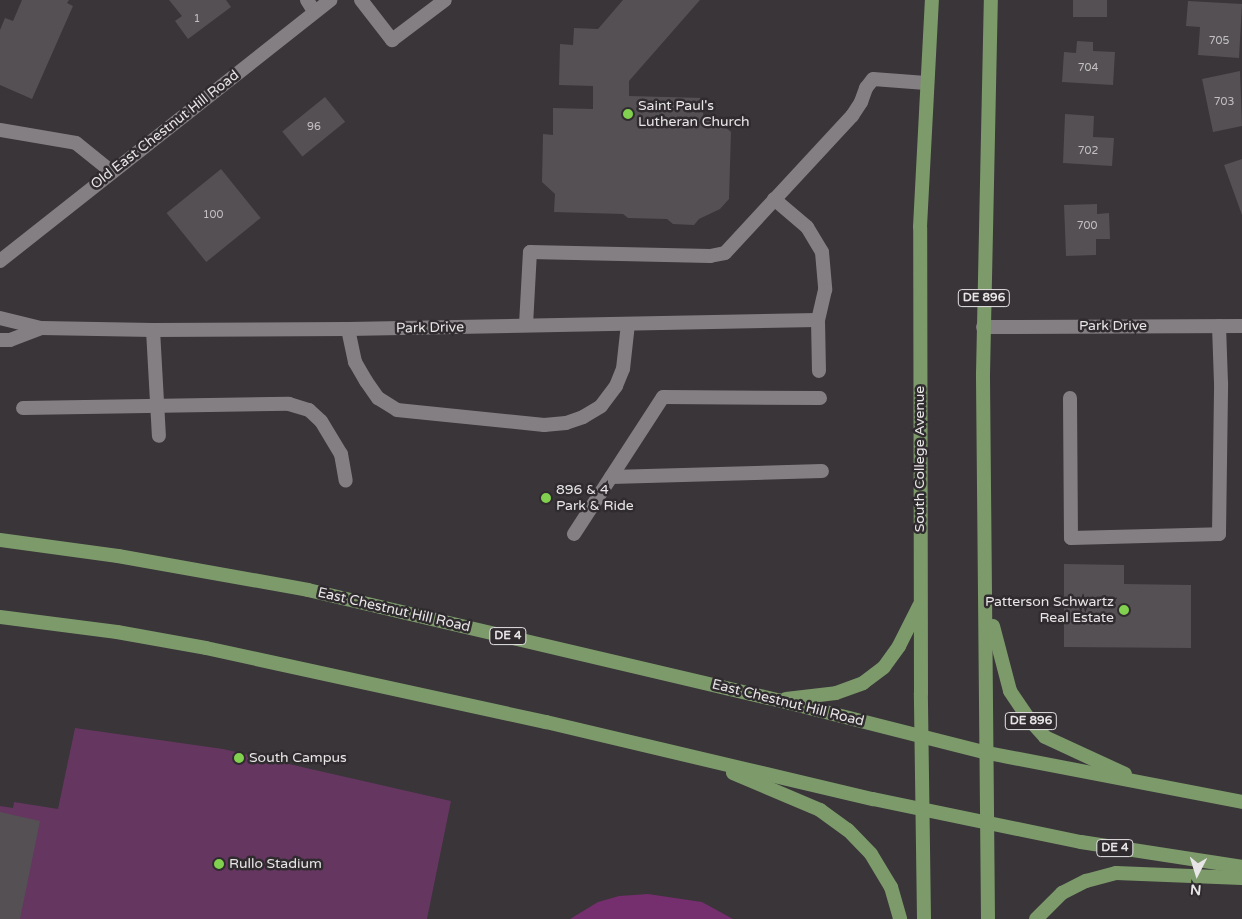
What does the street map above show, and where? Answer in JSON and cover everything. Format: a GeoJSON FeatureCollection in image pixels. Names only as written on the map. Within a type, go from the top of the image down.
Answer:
{"type":"FeatureCollection","features":[{"type":"Feature","properties":{"kind":"main road","name":"South College Avenue"},"geometry":{"type":"LineString","coordinates":[[924,919],[924,809],[921,735],[920,237],[926,83],[932,0]]}},
{"type":"Feature","properties":{"kind":"main road","name":"DE 896"},"geometry":{"type":"LineString","coordinates":[[991,0],[984,327],[986,596],[1000,659],[1010,691],[1028,718],[1045,737],[1148,784]]}},
{"type":"Feature","properties":{"kind":"main road"},"geometry":{"type":"LineString","coordinates":[[0,533],[23,542]]}},
{"type":"Feature","properties":{"kind":"main road","name":"East Chestnut Hill Road"},"geometry":{"type":"LineString","coordinates":[[0,540],[118,556],[308,590],[778,700],[988,752]]}},
{"type":"Feature","properties":{"kind":"main road"},"geometry":{"type":"LineString","coordinates":[[986,596],[988,919]]}},
{"type":"Feature","properties":{"kind":"main road"},"geometry":{"type":"LineString","coordinates":[[778,700],[836,693],[863,683],[884,667],[899,646],[921,603]]}},
{"type":"Feature","properties":{"kind":"main road","name":"DE 4"},"geometry":{"type":"LineString","coordinates":[[0,617],[117,632],[206,648],[546,722],[988,823],[1081,842],[1242,867]]}},
{"type":"Feature","properties":{"kind":"main road","name":"DE 4"},"geometry":{"type":"LineString","coordinates":[[988,752],[1242,802]]}},
{"type":"Feature","properties":{"kind":"main road"},"geometry":{"type":"LineString","coordinates":[[697,758],[820,810],[848,830],[871,854],[891,887],[900,919]]}},
{"type":"Feature","properties":{"kind":"main road"},"geometry":{"type":"LineString","coordinates":[[1036,919],[1062,893],[1086,881],[1116,873],[1242,878]]}},
{"type":"Feature","properties":{"kind":"street","name":"Old East Chestnut Hill Road"},"geometry":{"type":"LineString","coordinates":[[0,261],[112,172],[311,6],[330,0]]}},
{"type":"Feature","properties":{"kind":"street"},"geometry":{"type":"LineString","coordinates":[[361,0],[392,40],[445,0]]}},
{"type":"Feature","properties":{"kind":"street"},"geometry":{"type":"LineString","coordinates":[[526,326],[530,252],[710,256],[725,253],[852,116],[861,102],[866,88],[873,79],[926,83]]}},
{"type":"Feature","properties":{"kind":"street"},"geometry":{"type":"LineString","coordinates":[[0,130],[76,143],[112,172]]}},
{"type":"Feature","properties":{"kind":"street"},"geometry":{"type":"LineString","coordinates":[[774,199],[807,227],[822,252],[825,290],[818,320],[819,371]]}},
{"type":"Feature","properties":{"kind":"street","name":"Park Drive"},"geometry":{"type":"LineString","coordinates":[[0,318],[41,328],[153,330],[348,329],[818,320]]}},
{"type":"Feature","properties":{"kind":"street"},"geometry":{"type":"LineString","coordinates":[[348,329],[355,362],[378,398],[397,410],[544,425],[566,423],[582,417],[601,406],[616,386],[623,369],[628,324]]}},
{"type":"Feature","properties":{"kind":"street"},"geometry":{"type":"LineString","coordinates":[[1070,398],[1071,538],[1219,534],[1221,383],[1219,326]]}},
{"type":"Feature","properties":{"kind":"street","name":"Park Drive"},"geometry":{"type":"LineString","coordinates":[[984,327],[1242,326]]}},
{"type":"Feature","properties":{"kind":"street","name":"Park Drive"},"geometry":{"type":"LineString","coordinates":[[0,340],[10,340],[41,328]]}},
{"type":"Feature","properties":{"kind":"street"},"geometry":{"type":"LineString","coordinates":[[153,330],[159,436]]}},
{"type":"Feature","properties":{"kind":"street"},"geometry":{"type":"LineString","coordinates":[[574,534],[663,397],[820,398]]}},
{"type":"Feature","properties":{"kind":"street"},"geometry":{"type":"LineString","coordinates":[[23,408],[290,404],[309,410],[321,421],[341,454],[346,481]]}},
{"type":"Feature","properties":{"kind":"street"},"geometry":{"type":"LineString","coordinates":[[611,477],[822,471]]}},
{"type":"Feature","properties":{"kind":"shaded area","name":"Rullo Stadium"},"geometry":{"type":"Polygon","coordinates":[[[75,728],[223,749],[451,801],[427,919],[0,919],[0,806],[13,808],[14,802],[58,809],[75,728]]]}},
{"type":"Feature","properties":{"kind":"shaded area"},"geometry":{"type":"Polygon","coordinates":[[[648,894],[702,902],[733,919],[570,919],[598,902],[619,896],[648,894]]]}},
{"type":"Feature","properties":{"kind":"building"},"geometry":{"type":"Polygon","coordinates":[[[22,0],[69,0],[67,3],[73,6],[32,99],[0,85],[0,30],[5,18],[13,21],[22,0]]]}},
{"type":"Feature","properties":{"kind":"building"},"geometry":{"type":"Polygon","coordinates":[[[169,0],[226,0],[231,7],[188,39],[175,21],[182,16],[169,0]]]}},
{"type":"Feature","properties":{"kind":"building","name":"Saint Paul's Lutheran Church"},"geometry":{"type":"Polygon","coordinates":[[[623,0],[700,0],[629,81],[629,96],[704,98],[703,119],[716,119],[731,132],[729,199],[720,209],[699,219],[694,225],[673,224],[667,219],[628,218],[623,214],[554,212],[555,194],[542,182],[543,134],[553,135],[553,108],[593,109],[593,86],[559,85],[560,44],[573,45],[574,28],[598,29],[623,0]]]}},
{"type":"Feature","properties":{"kind":"building"},"geometry":{"type":"Polygon","coordinates":[[[1073,0],[1107,0],[1107,17],[1073,17],[1073,0]]]}},
{"type":"Feature","properties":{"kind":"building"},"geometry":{"type":"Polygon","coordinates":[[[1188,1],[1242,4],[1239,58],[1198,55],[1200,27],[1186,26],[1188,1]]]}},
{"type":"Feature","properties":{"kind":"building"},"geometry":{"type":"Polygon","coordinates":[[[1077,41],[1093,42],[1093,51],[1115,52],[1113,85],[1062,82],[1064,52],[1076,53],[1077,41]]]}},
{"type":"Feature","properties":{"kind":"building"},"geometry":{"type":"Polygon","coordinates":[[[1240,71],[1242,126],[1213,132],[1202,79],[1240,71]]]}},
{"type":"Feature","properties":{"kind":"building"},"geometry":{"type":"Polygon","coordinates":[[[325,97],[345,122],[302,156],[282,132],[325,97]]]}},
{"type":"Feature","properties":{"kind":"building"},"geometry":{"type":"Polygon","coordinates":[[[1065,114],[1094,116],[1093,137],[1114,138],[1112,166],[1063,163],[1065,114]]]}},
{"type":"Feature","properties":{"kind":"building"},"geometry":{"type":"Polygon","coordinates":[[[1242,159],[1242,215],[1224,165],[1242,159]]]}},
{"type":"Feature","properties":{"kind":"building"},"geometry":{"type":"Polygon","coordinates":[[[221,169],[261,218],[206,262],[167,213],[221,169]]]}},
{"type":"Feature","properties":{"kind":"building"},"geometry":{"type":"Polygon","coordinates":[[[1097,204],[1097,214],[1109,213],[1110,239],[1096,239],[1096,255],[1066,256],[1064,205],[1097,204]]]}},
{"type":"Feature","properties":{"kind":"building"},"geometry":{"type":"Polygon","coordinates":[[[1064,564],[1124,565],[1124,584],[1191,585],[1191,648],[1064,647],[1064,564]]]}},
{"type":"Feature","properties":{"kind":"building"},"geometry":{"type":"Polygon","coordinates":[[[0,812],[40,821],[20,919],[0,919],[0,812]]]}},
{"type":"Feature","properties":{"kind":"place","name":"Saint Paul's Lutheran Church"},"geometry":{"type":"Point","coordinates":[628,114]}},
{"type":"Feature","properties":{"kind":"place","name":"896 & 4 Park & Ride"},"geometry":{"type":"Point","coordinates":[546,498]}},
{"type":"Feature","properties":{"kind":"place","name":"Patterson Schwartz Real Estate"},"geometry":{"type":"Point","coordinates":[1124,610]}},
{"type":"Feature","properties":{"kind":"place","name":"South Campus"},"geometry":{"type":"Point","coordinates":[239,758]}},
{"type":"Feature","properties":{"kind":"place","name":"Rullo Stadium"},"geometry":{"type":"Point","coordinates":[219,864]}}]}
